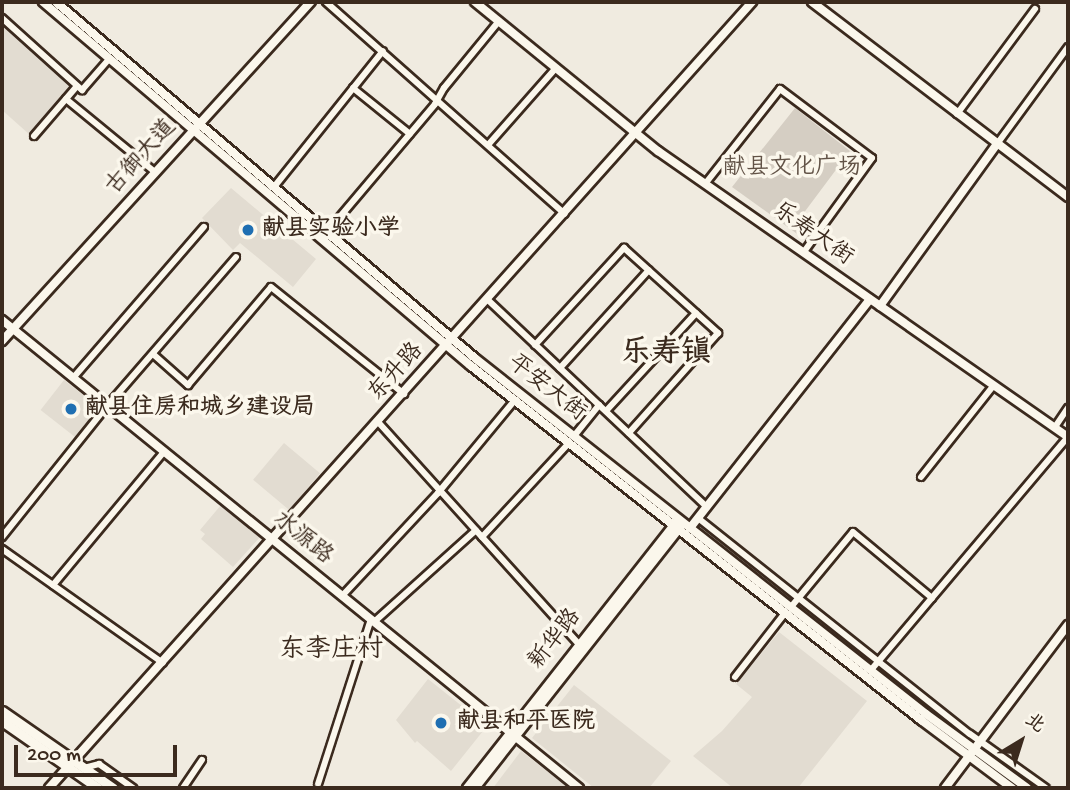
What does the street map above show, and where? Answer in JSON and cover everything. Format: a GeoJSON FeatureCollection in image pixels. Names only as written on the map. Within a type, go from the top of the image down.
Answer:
{"type":"FeatureCollection","features":[{"type":"Feature","properties":{"kind":"main road","name":"平安大街"},"geometry":{"type":"LineString","coordinates":[[43,2],[109,59],[274,187],[515,400],[571,439]]}},
{"type":"Feature","properties":{"kind":"main road","name":"平安大街"},"geometry":{"type":"LineString","coordinates":[[56,2],[196,127],[450,343],[972,753],[1027,788]]}},
{"type":"Feature","properties":{"kind":"main road","name":"古御大道"},"geometry":{"type":"LineString","coordinates":[[2,341],[312,2]]}},
{"type":"Feature","properties":{"kind":"main road","name":"乐寿大街"},"geometry":{"type":"LineString","coordinates":[[475,2],[636,134],[1068,437]]}},
{"type":"Feature","properties":{"kind":"main road","name":"东升路"},"geometry":{"type":"LineString","coordinates":[[49,788],[379,423],[752,2]]}},
{"type":"Feature","properties":{"kind":"main road"},"geometry":{"type":"LineString","coordinates":[[812,2],[1068,197]]}},
{"type":"Feature","properties":{"kind":"main road"},"geometry":{"type":"LineString","coordinates":[[880,306],[997,144]]}},
{"type":"Feature","properties":{"kind":"main road"},"geometry":{"type":"LineString","coordinates":[[681,524],[698,518],[870,299]]}},
{"type":"Feature","properties":{"kind":"main road","name":"水源路"},"geometry":{"type":"LineString","coordinates":[[2,320],[579,788]]}},
{"type":"Feature","properties":{"kind":"main road","name":"新华路"},"geometry":{"type":"LineString","coordinates":[[475,788],[578,643],[681,524]]}},
{"type":"Feature","properties":{"kind":"main road","name":"新华路"},"geometry":{"type":"LineString","coordinates":[[467,788],[681,524]]}},
{"type":"Feature","properties":{"kind":"main road","name":"平安大街"},"geometry":{"type":"LineString","coordinates":[[788,610],[871,670],[1012,788]]}},
{"type":"Feature","properties":{"kind":"main road"},"geometry":{"type":"LineString","coordinates":[[945,788],[1068,625]]}},
{"type":"Feature","properties":{"kind":"main road"},"geometry":{"type":"LineString","coordinates":[[2,710],[98,788]]}},
{"type":"Feature","properties":{"kind":"main road"},"geometry":{"type":"LineString","coordinates":[[2,722],[71,764],[84,768],[113,788]]}},
{"type":"Feature","properties":{"kind":"main road","name":"东升路"},"geometry":{"type":"LineString","coordinates":[[56,788],[71,764]]}},
{"type":"Feature","properties":{"kind":"street"},"geometry":{"type":"LineString","coordinates":[[326,2],[565,214]]}},
{"type":"Feature","properties":{"kind":"street"},"geometry":{"type":"LineString","coordinates":[[957,114],[1035,9]]}},
{"type":"Feature","properties":{"kind":"street"},"geometry":{"type":"LineString","coordinates":[[2,18],[82,90],[109,59]]}},
{"type":"Feature","properties":{"kind":"street"},"geometry":{"type":"LineString","coordinates":[[327,232],[410,134],[499,21]]}},
{"type":"Feature","properties":{"kind":"street"},"geometry":{"type":"LineString","coordinates":[[997,144],[1068,47]]}},
{"type":"Feature","properties":{"kind":"street"},"geometry":{"type":"LineString","coordinates":[[274,187],[383,51]]}},
{"type":"Feature","properties":{"kind":"street"},"geometry":{"type":"LineString","coordinates":[[488,145],[556,68]]}},
{"type":"Feature","properties":{"kind":"street"},"geometry":{"type":"LineString","coordinates":[[34,136],[77,86]]}},
{"type":"Feature","properties":{"kind":"street"},"geometry":{"type":"LineString","coordinates":[[353,88],[410,134]]}},
{"type":"Feature","properties":{"kind":"street"},"geometry":{"type":"LineString","coordinates":[[705,184],[780,89],[872,159],[803,253]]}},
{"type":"Feature","properties":{"kind":"street"},"geometry":{"type":"LineString","coordinates":[[66,99],[155,172]]}},
{"type":"Feature","properties":{"kind":"street"},"geometry":{"type":"LineString","coordinates":[[73,378],[204,227]]}},
{"type":"Feature","properties":{"kind":"street"},"geometry":{"type":"LineString","coordinates":[[535,345],[624,248],[718,333],[629,433]]}},
{"type":"Feature","properties":{"kind":"street"},"geometry":{"type":"LineString","coordinates":[[2,537],[107,406],[236,257]]}},
{"type":"Feature","properties":{"kind":"street"},"geometry":{"type":"LineString","coordinates":[[560,368],[649,270]]}},
{"type":"Feature","properties":{"kind":"street"},"geometry":{"type":"LineString","coordinates":[[153,354],[188,385],[271,288],[404,394]]}},
{"type":"Feature","properties":{"kind":"street"},"geometry":{"type":"LineString","coordinates":[[488,300],[707,507]]}},
{"type":"Feature","properties":{"kind":"street"},"geometry":{"type":"LineString","coordinates":[[606,411],[696,313]]}},
{"type":"Feature","properties":{"kind":"street"},"geometry":{"type":"LineString","coordinates":[[921,477],[994,385]]}},
{"type":"Feature","properties":{"kind":"street"},"geometry":{"type":"LineString","coordinates":[[342,596],[440,490],[515,400]]}},
{"type":"Feature","properties":{"kind":"street"},"geometry":{"type":"LineString","coordinates":[[482,537],[599,405]]}},
{"type":"Feature","properties":{"kind":"street"},"geometry":{"type":"LineString","coordinates":[[1055,427],[1068,408]]}},
{"type":"Feature","properties":{"kind":"street"},"geometry":{"type":"LineString","coordinates":[[379,423],[578,643]]}},
{"type":"Feature","properties":{"kind":"street"},"geometry":{"type":"LineString","coordinates":[[871,670],[1068,437]]}},
{"type":"Feature","properties":{"kind":"street"},"geometry":{"type":"LineString","coordinates":[[53,584],[164,452]]}},
{"type":"Feature","properties":{"kind":"street"},"geometry":{"type":"LineString","coordinates":[[698,518],[980,742],[1046,788]]}},
{"type":"Feature","properties":{"kind":"street"},"geometry":{"type":"LineString","coordinates":[[318,784],[373,621],[475,530]]}},
{"type":"Feature","properties":{"kind":"street"},"geometry":{"type":"LineString","coordinates":[[735,677],[853,532],[932,598]]}},
{"type":"Feature","properties":{"kind":"street"},"geometry":{"type":"LineString","coordinates":[[2,549],[163,663]]}},
{"type":"Feature","properties":{"kind":"street"},"geometry":{"type":"LineString","coordinates":[[183,788],[202,760]]}},
{"type":"Feature","properties":{"kind":"street"},"geometry":{"type":"LineString","coordinates":[[84,768],[99,764],[133,788]]}},
{"type":"Feature","properties":{"kind":"shaded area"},"geometry":{"type":"Polygon","coordinates":[[[2,22],[73,86],[30,135],[2,110],[2,22]]]}},
{"type":"Feature","properties":{"kind":"shaded area","name":"献县实验小学"},"geometry":{"type":"Polygon","coordinates":[[[231,188],[316,259],[293,287],[240,243],[233,250],[202,218],[231,188]]]}},
{"type":"Feature","properties":{"kind":"shaded area","name":"献县住房和城乡建设局"},"geometry":{"type":"Polygon","coordinates":[[[64,380],[101,409],[78,439],[41,410],[64,380]]]}},
{"type":"Feature","properties":{"kind":"shaded area"},"geometry":{"type":"Polygon","coordinates":[[[284,443],[320,473],[289,510],[253,480],[284,443]]]}},
{"type":"Feature","properties":{"kind":"shaded area"},"geometry":{"type":"Polygon","coordinates":[[[221,505],[260,537],[233,567],[201,539],[205,534],[200,530],[221,505]]]}},
{"type":"Feature","properties":{"kind":"shaded area"},"geometry":{"type":"Polygon","coordinates":[[[779,632],[867,701],[798,788],[733,788],[693,756],[722,731],[752,697],[736,684],[779,632]]]}},
{"type":"Feature","properties":{"kind":"shaded area","name":"献县和平医院"},"geometry":{"type":"Polygon","coordinates":[[[428,679],[487,726],[451,771],[417,741],[415,743],[396,720],[428,679]]]}},
{"type":"Feature","properties":{"kind":"shaded area"},"geometry":{"type":"Polygon","coordinates":[[[574,685],[671,761],[649,788],[594,788],[532,738],[574,685]]]}},
{"type":"Feature","properties":{"kind":"shaded area"},"geometry":{"type":"Polygon","coordinates":[[[521,751],[569,788],[493,788],[521,751]]]}},
{"type":"Feature","properties":{"kind":"green space","name":"献县文化广场"},"geometry":{"type":"Polygon","coordinates":[[[795,108],[850,151],[803,214],[818,225],[807,241],[732,187],[795,108]]]}},
{"type":"Feature","properties":{"kind":"place","name":"献县实验小学"},"geometry":{"type":"Point","coordinates":[248,230]}},
{"type":"Feature","properties":{"kind":"place","name":"献县住房和城乡建设局"},"geometry":{"type":"Point","coordinates":[71,409]}},
{"type":"Feature","properties":{"kind":"place","name":"献县和平医院"},"geometry":{"type":"Point","coordinates":[441,723]}},
{"type":"Feature","properties":{"kind":"district","name":"乐寿镇"},"geometry":{"type":"Point","coordinates":[666,355]}},
{"type":"Feature","properties":{"kind":"district","name":"东李庄村"},"geometry":{"type":"Point","coordinates":[331,652]}}]}
